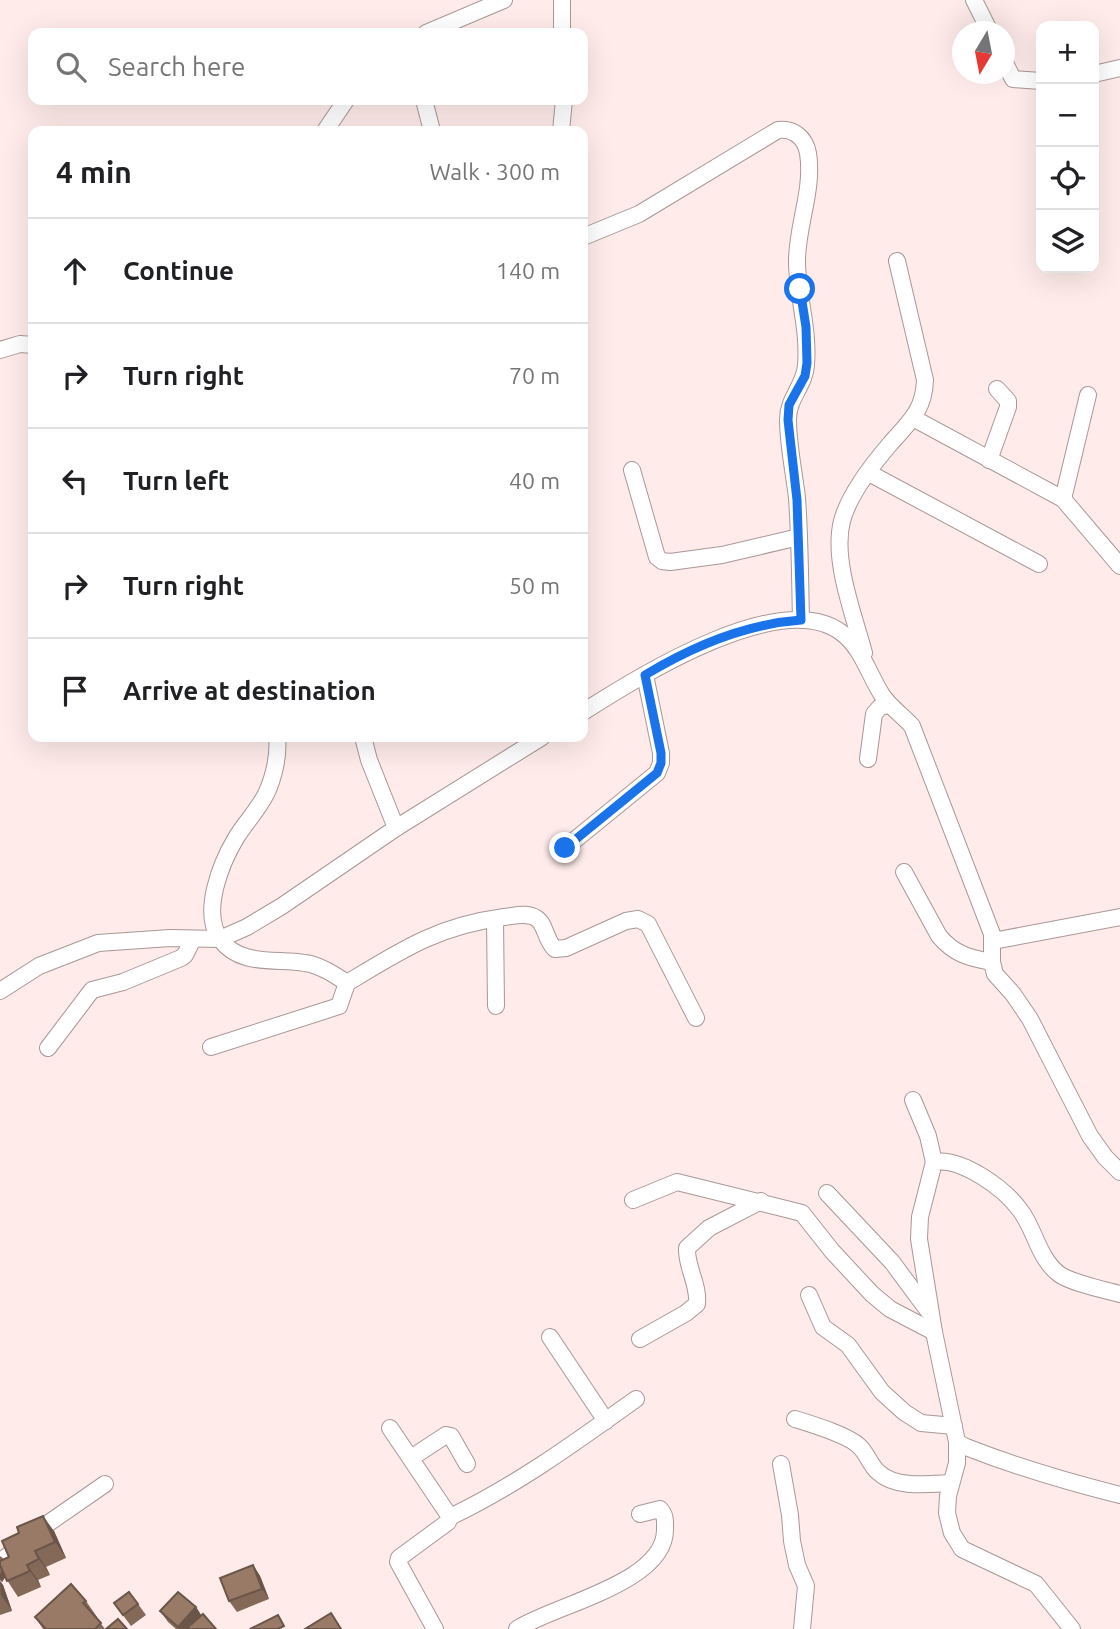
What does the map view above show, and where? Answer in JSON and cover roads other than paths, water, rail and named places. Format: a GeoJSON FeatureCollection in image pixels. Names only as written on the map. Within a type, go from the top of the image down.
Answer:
{"type":"FeatureCollection","features":[{"type":"Feature","properties":{"kind":"street"},"geometry":{"type":"LineString","coordinates":[[438,28],[504,0]]}},
{"type":"Feature","properties":{"kind":"street"},"geometry":{"type":"LineString","coordinates":[[562,0],[562,28]]}},
{"type":"Feature","properties":{"kind":"street"},"geometry":{"type":"LineString","coordinates":[[974,0],[984,21]]}},
{"type":"Feature","properties":{"kind":"street"},"geometry":{"type":"LineString","coordinates":[[1099,73],[1120,68]]}},
{"type":"Feature","properties":{"kind":"street"},"geometry":{"type":"LineString","coordinates":[[1015,79],[1036,81]]}},
{"type":"Feature","properties":{"kind":"street"},"geometry":{"type":"LineString","coordinates":[[328,126],[343,105]]}},
{"type":"Feature","properties":{"kind":"street"},"geometry":{"type":"LineString","coordinates":[[425,105],[431,126]]}},
{"type":"Feature","properties":{"kind":"street"},"geometry":{"type":"LineString","coordinates":[[561,126],[564,105]]}},
{"type":"Feature","properties":{"kind":"street"},"geometry":{"type":"LineString","coordinates":[[588,235],[639,214],[778,130],[787,129],[803,140],[808,153],[808,178],[797,265],[806,327],[807,363],[805,376],[789,405],[788,420],[799,537],[801,620]]}},
{"type":"Feature","properties":{"kind":"street"},"geometry":{"type":"LineString","coordinates":[[869,668],[847,590],[839,548],[842,521],[854,493],[914,418],[925,397],[925,380],[897,261]]}},
{"type":"Feature","properties":{"kind":"street"},"geometry":{"type":"LineString","coordinates":[[0,350],[20,344],[28,345]]}},
{"type":"Feature","properties":{"kind":"street"},"geometry":{"type":"LineString","coordinates":[[989,460],[1008,407],[1008,401],[997,389]]}},
{"type":"Feature","properties":{"kind":"street"},"geometry":{"type":"LineString","coordinates":[[1063,499],[1088,395]]}},
{"type":"Feature","properties":{"kind":"street"},"geometry":{"type":"LineString","coordinates":[[914,418],[1063,499],[1120,566]]}},
{"type":"Feature","properties":{"kind":"street"},"geometry":{"type":"LineString","coordinates":[[632,470],[657,557],[662,561],[722,555],[799,537]]}},
{"type":"Feature","properties":{"kind":"street"},"geometry":{"type":"LineString","coordinates":[[869,473],[1039,564]]}},
{"type":"Feature","properties":{"kind":"street"},"geometry":{"type":"LineString","coordinates":[[588,709],[665,663],[734,633],[772,622],[801,620],[825,625],[841,632],[852,642],[889,705],[912,726],[993,941],[992,962],[995,974],[1013,994],[1046,1048],[1090,1136],[1120,1172]]}},
{"type":"Feature","properties":{"kind":"street"},"geometry":{"type":"LineString","coordinates":[[565,848],[657,773],[661,753],[645,675]]}},
{"type":"Feature","properties":{"kind":"street"},"geometry":{"type":"LineString","coordinates":[[868,759],[874,714],[880,707],[889,705]]}},
{"type":"Feature","properties":{"kind":"street"},"geometry":{"type":"LineString","coordinates":[[278,742],[265,795],[235,839],[214,891],[212,916],[220,939],[243,956],[261,961],[306,963],[336,975],[348,984]]}},
{"type":"Feature","properties":{"kind":"street"},"geometry":{"type":"LineString","coordinates":[[364,742],[396,828]]}},
{"type":"Feature","properties":{"kind":"street"},"geometry":{"type":"LineString","coordinates":[[0,991],[38,966],[98,943],[220,939],[247,927],[532,742]]}},
{"type":"Feature","properties":{"kind":"street"},"geometry":{"type":"LineString","coordinates":[[904,872],[946,945],[965,957],[992,962]]}},
{"type":"Feature","properties":{"kind":"street"},"geometry":{"type":"LineString","coordinates":[[211,1048],[339,1006],[348,984],[410,945],[449,928],[477,920],[524,915],[536,917],[542,924],[548,943],[555,949],[566,948],[626,921],[638,919],[648,924],[695,1018]]}},
{"type":"Feature","properties":{"kind":"street"},"geometry":{"type":"LineString","coordinates":[[993,941],[1120,917]]}},
{"type":"Feature","properties":{"kind":"street"},"geometry":{"type":"LineString","coordinates":[[495,919],[496,1006]]}},
{"type":"Feature","properties":{"kind":"street"},"geometry":{"type":"LineString","coordinates":[[48,1048],[88,993],[181,958],[186,955],[193,939]]}},
{"type":"Feature","properties":{"kind":"street"},"geometry":{"type":"LineString","coordinates":[[913,1100],[928,1136],[933,1162],[920,1217],[919,1239],[934,1332],[955,1434],[957,1463],[947,1513],[952,1533],[962,1549],[1036,1584],[1072,1629]]}},
{"type":"Feature","properties":{"kind":"street"},"geometry":{"type":"LineString","coordinates":[[933,1162],[943,1160],[972,1170],[1001,1190],[1021,1211],[1040,1251],[1059,1275],[1120,1294]]}},
{"type":"Feature","properties":{"kind":"street"},"geometry":{"type":"LineString","coordinates":[[633,1200],[677,1182],[802,1213],[832,1251],[872,1294],[890,1309],[934,1332]]}},
{"type":"Feature","properties":{"kind":"street"},"geometry":{"type":"LineString","coordinates":[[827,1193],[892,1262],[931,1314]]}},
{"type":"Feature","properties":{"kind":"street"},"geometry":{"type":"LineString","coordinates":[[640,1339],[686,1314],[697,1304],[697,1290],[687,1260],[687,1248],[709,1228],[761,1201]]}},
{"type":"Feature","properties":{"kind":"street"},"geometry":{"type":"LineString","coordinates":[[809,1295],[823,1327],[848,1345],[889,1399],[921,1423],[955,1434],[975,1451],[1086,1488],[1120,1495]]}},
{"type":"Feature","properties":{"kind":"street"},"geometry":{"type":"LineString","coordinates":[[550,1337],[606,1420]]}},
{"type":"Feature","properties":{"kind":"street"},"geometry":{"type":"LineString","coordinates":[[435,1629],[398,1562],[399,1558],[450,1517],[500,1492],[567,1449],[636,1399]]}},
{"type":"Feature","properties":{"kind":"street"},"geometry":{"type":"LineString","coordinates":[[795,1419],[822,1427],[859,1445],[867,1460],[880,1474],[890,1479],[913,1484],[951,1483]]}},
{"type":"Feature","properties":{"kind":"street"},"geometry":{"type":"LineString","coordinates":[[390,1429],[450,1517]]}},
{"type":"Feature","properties":{"kind":"street"},"geometry":{"type":"LineString","coordinates":[[411,1458],[446,1435],[450,1436],[467,1464]]}},
{"type":"Feature","properties":{"kind":"street"},"geometry":{"type":"LineString","coordinates":[[781,1464],[792,1541],[797,1565],[806,1587],[802,1629]]}},
{"type":"Feature","properties":{"kind":"street"},"geometry":{"type":"LineString","coordinates":[[0,1562],[40,1529],[105,1485]]}},
{"type":"Feature","properties":{"kind":"street"},"geometry":{"type":"LineString","coordinates":[[517,1629],[531,1620],[602,1592],[645,1565],[663,1546],[665,1518],[660,1509],[640,1514]]}}]}
